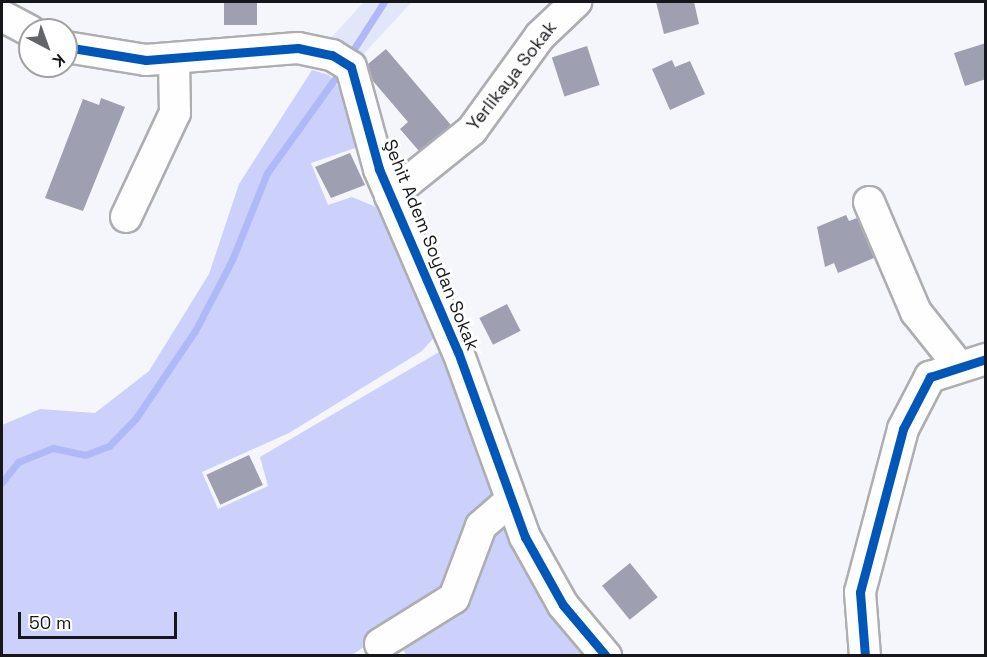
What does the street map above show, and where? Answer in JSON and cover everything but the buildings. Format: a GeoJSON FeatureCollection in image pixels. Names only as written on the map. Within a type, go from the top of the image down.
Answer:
{"type":"FeatureCollection","features":[{"type":"Feature","properties":{"kind":"street","name":"Yerlikaya Sokak"},"geometry":{"type":"LineString","coordinates":[[390,196],[472,130],[540,36],[576,2]]}},
{"type":"Feature","properties":{"kind":"street"},"geometry":{"type":"LineString","coordinates":[[2,16],[18,25]]}},
{"type":"Feature","properties":{"kind":"street","name":"Şehit Adem Soydan Sokak"},"geometry":{"type":"LineString","coordinates":[[78,49],[146,60],[298,48],[332,55],[351,67],[390,196],[458,352],[510,501],[542,572],[606,656]]}},
{"type":"Feature","properties":{"kind":"street"},"geometry":{"type":"LineString","coordinates":[[126,217],[175,113],[174,59]]}},
{"type":"Feature","properties":{"kind":"street"},"geometry":{"type":"LineString","coordinates":[[865,656],[860,592],[903,429],[930,376],[972,362],[908,298],[869,202]]}},
{"type":"Feature","properties":{"kind":"street"},"geometry":{"type":"LineString","coordinates":[[380,644],[454,598],[480,526],[510,501]]}},
{"type":"Feature","properties":{"kind":"shaded area"},"geometry":{"type":"Polygon","coordinates":[[[364,2],[412,2],[358,60],[327,42],[364,2]]]}},
{"type":"Feature","properties":{"kind":"shaded area"},"geometry":{"type":"Polygon","coordinates":[[[312,70],[329,75],[342,91],[361,146],[311,163],[328,205],[352,197],[376,207],[439,332],[422,351],[289,433],[202,472],[218,509],[268,486],[260,457],[446,348],[498,500],[457,583],[352,655],[2,656],[2,425],[40,409],[95,413],[149,371],[209,274],[239,184],[312,70]]]}},
{"type":"Feature","properties":{"kind":"shaded area"},"geometry":{"type":"Polygon","coordinates":[[[502,515],[589,655],[407,656],[402,648],[502,515]]]}},
{"type":"Feature","properties":{"kind":"waterway"},"geometry":{"type":"LineString","coordinates":[[348,58],[384,2]]}},
{"type":"Feature","properties":{"kind":"waterway"},"geometry":{"type":"LineString","coordinates":[[2,482],[18,462],[53,448],[85,455],[109,446],[136,418],[195,331],[232,260],[267,173],[341,70]]}},
{"type":"Feature","properties":{"kind":"cycle path"},"geometry":{"type":"LineString","coordinates":[[78,49],[146,60],[298,48],[332,55],[351,67],[379,169],[458,352],[525,537],[563,605],[606,656]]}},
{"type":"Feature","properties":{"kind":"cycle path"},"geometry":{"type":"LineString","coordinates":[[865,656],[860,592],[903,429],[930,377],[986,359]]}}]}
